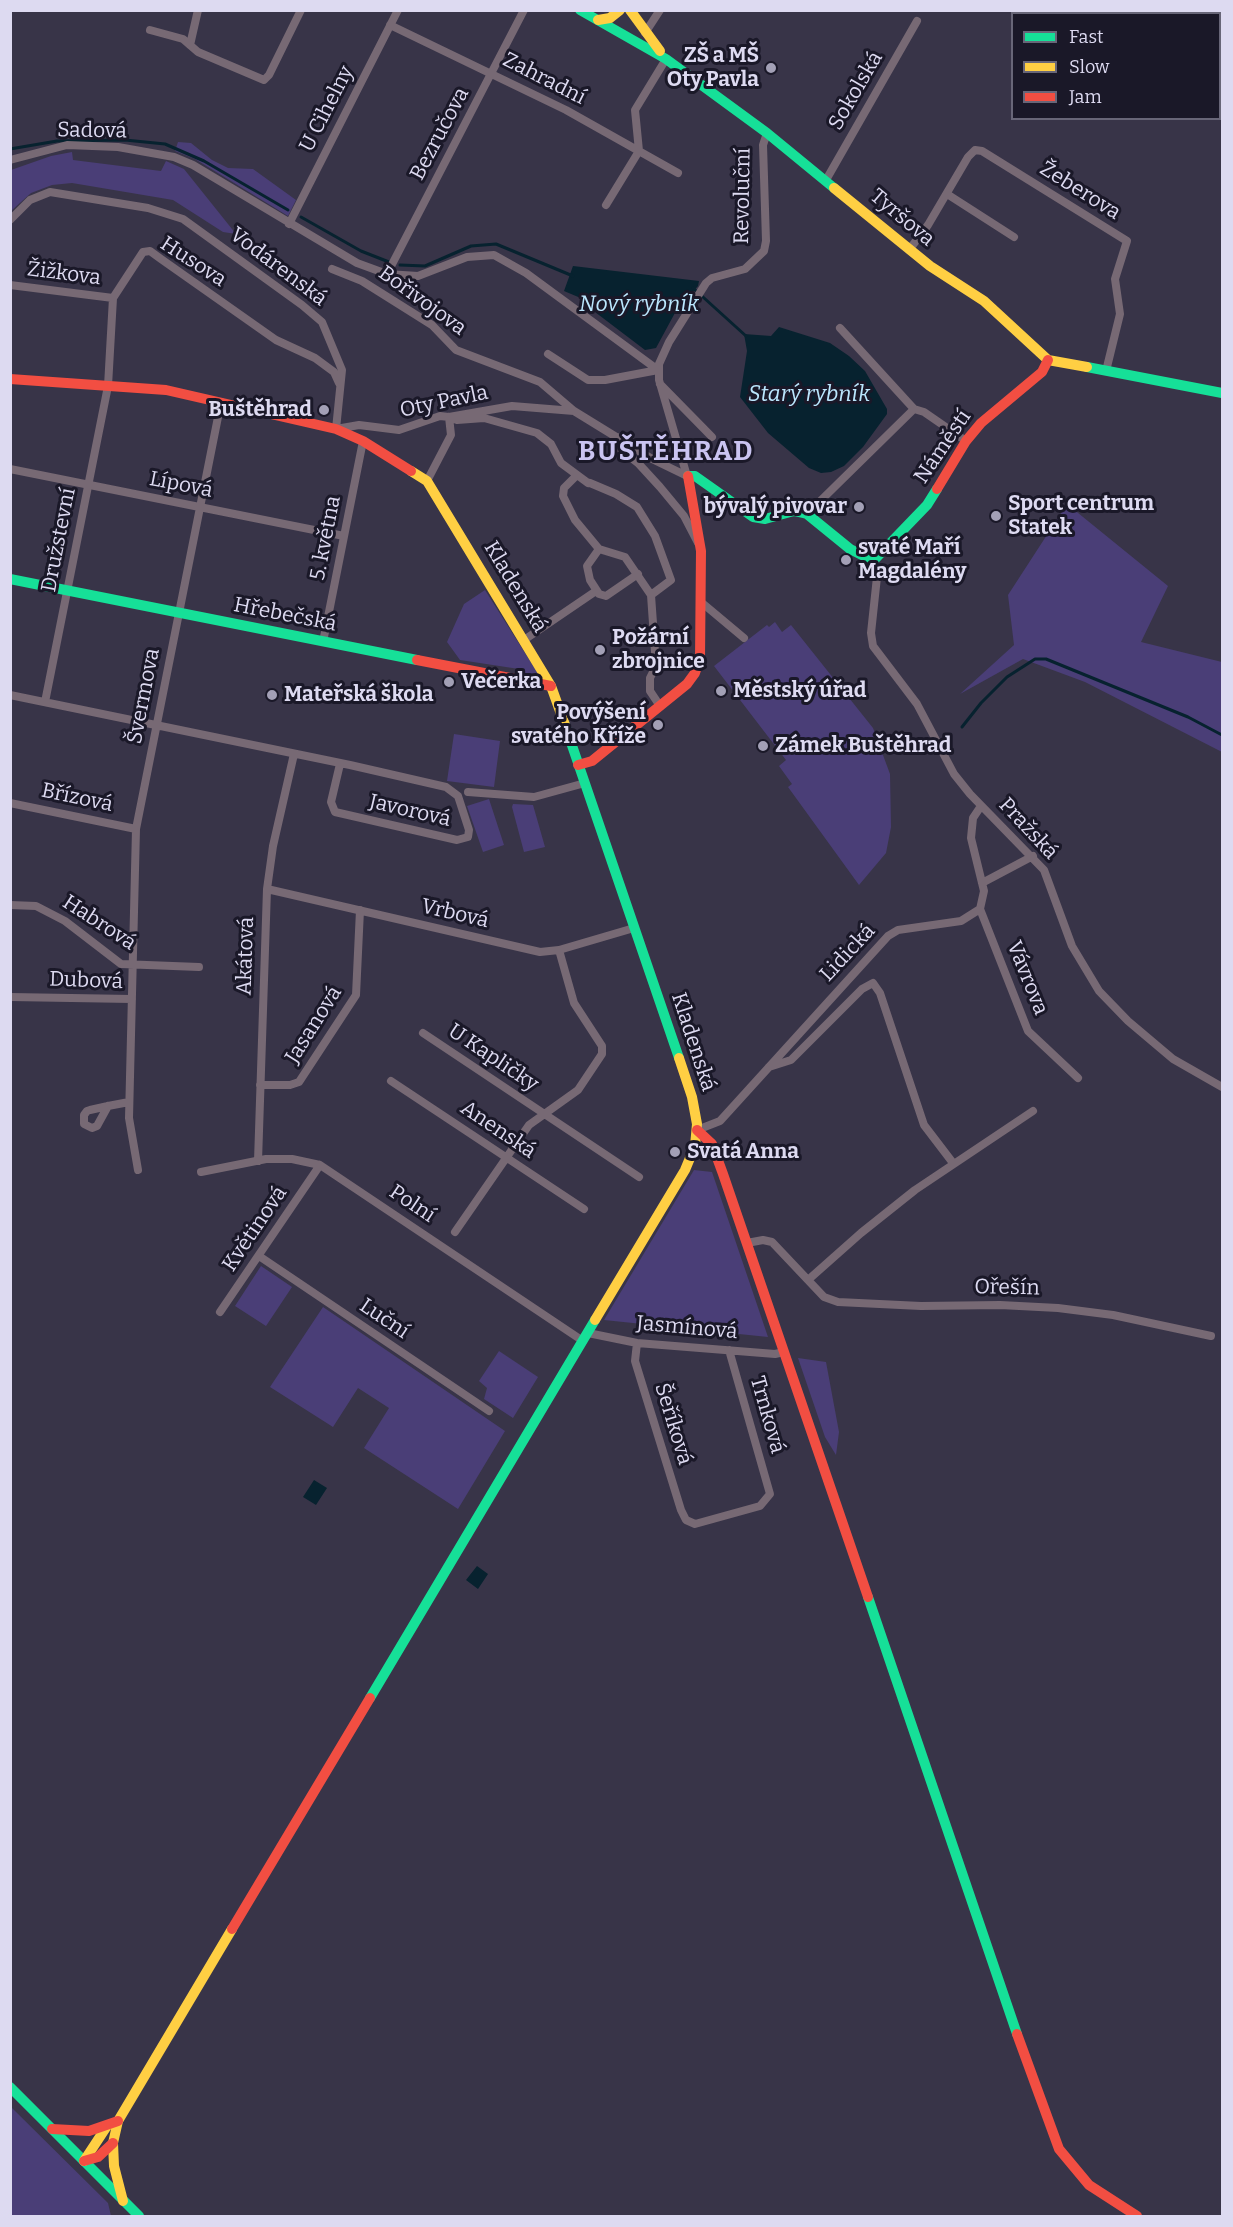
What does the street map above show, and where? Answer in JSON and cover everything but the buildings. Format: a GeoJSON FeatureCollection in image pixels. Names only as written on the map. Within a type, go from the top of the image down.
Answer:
{"type":"FeatureCollection","features":[{"type":"Feature","properties":{"kind":"street"},"geometry":{"type":"LineString","coordinates":[[190,45],[198,10]]}},
{"type":"Feature","properties":{"kind":"street"},"geometry":{"type":"LineString","coordinates":[[150,30],[183,39],[198,52],[264,80],[269,75],[301,10]]}},
{"type":"Feature","properties":{"kind":"street","name":"U Cihelny"},"geometry":{"type":"LineString","coordinates":[[289,224],[398,10]]}},
{"type":"Feature","properties":{"kind":"street","name":"Bezručova"},"geometry":{"type":"LineString","coordinates":[[387,274],[524,10]]}},
{"type":"Feature","properties":{"kind":"street","name":"Tyršova"},"geometry":{"type":"LineString","coordinates":[[580,10],[666,59],[767,133],[946,278],[979,298],[1048,360]]}},
{"type":"Feature","properties":{"kind":"street"},"geometry":{"type":"LineString","coordinates":[[598,20],[610,18],[620,10]]}},
{"type":"Feature","properties":{"kind":"street"},"geometry":{"type":"LineString","coordinates":[[606,205],[639,151],[635,110],[666,59],[630,10]]}},
{"type":"Feature","properties":{"kind":"street"},"geometry":{"type":"LineString","coordinates":[[645,33],[660,10]]}},
{"type":"Feature","properties":{"kind":"street","name":"Sokolská"},"geometry":{"type":"LineString","coordinates":[[826,180],[917,21]]}},
{"type":"Feature","properties":{"kind":"street","name":"Zahradní"},"geometry":{"type":"LineString","coordinates":[[390,25],[492,72],[578,116],[678,173]]}},
{"type":"Feature","properties":{"kind":"street","name":"Revoluční"},"geometry":{"type":"LineString","coordinates":[[658,370],[666,348],[706,282],[712,278],[741,271],[764,251],[766,241],[763,145],[767,133]]}},
{"type":"Feature","properties":{"kind":"street","name":"Sadová"},"geometry":{"type":"LineString","coordinates":[[10,160],[67,145],[118,147],[174,157]]}},
{"type":"Feature","properties":{"kind":"street","name":"Žeberova"},"geometry":{"type":"LineString","coordinates":[[909,249],[947,194],[970,153],[979,150],[1127,240],[1115,279],[1120,314],[1107,371]]}},
{"type":"Feature","properties":{"kind":"street","name":"Bořivojova"},"geometry":{"type":"LineString","coordinates":[[174,157],[193,165],[368,269],[362,281],[434,327],[454,348],[540,382],[574,411]]}},
{"type":"Feature","properties":{"kind":"street","name":"Vodárenská"},"geometry":{"type":"LineString","coordinates":[[10,220],[23,206],[36,197],[57,192],[170,213],[183,219],[322,322],[342,368],[336,429]]}},
{"type":"Feature","properties":{"kind":"street"},"geometry":{"type":"LineString","coordinates":[[947,194],[1014,237]]}},
{"type":"Feature","properties":{"kind":"street","name":"Husova"},"geometry":{"type":"LineString","coordinates":[[108,386],[113,298],[142,252],[150,251],[276,340],[315,358],[334,372],[339,383]]}},
{"type":"Feature","properties":{"kind":"street"},"geometry":{"type":"LineString","coordinates":[[368,269],[387,274],[418,276],[472,256],[494,255],[526,273],[658,370],[687,476],[701,546],[699,658],[695,673],[687,684],[592,761],[578,765]]}},
{"type":"Feature","properties":{"kind":"street"},"geometry":{"type":"LineString","coordinates":[[332,269],[362,281]]}},
{"type":"Feature","properties":{"kind":"street","name":"Žižkova"},"geometry":{"type":"LineString","coordinates":[[10,285],[113,298]]}},
{"type":"Feature","properties":{"kind":"street"},"geometry":{"type":"LineString","coordinates":[[840,328],[914,409],[924,412],[966,441]]}},
{"type":"Feature","properties":{"kind":"street"},"geometry":{"type":"LineString","coordinates":[[548,354],[588,380],[605,380],[658,370]]}},
{"type":"Feature","properties":{"kind":"street"},"geometry":{"type":"LineString","coordinates":[[1048,360],[1222,393]]}},
{"type":"Feature","properties":{"kind":"street","name":"Náměstí"},"geometry":{"type":"LineString","coordinates":[[873,559],[880,556],[927,505],[966,441],[991,412],[1042,372],[1048,360]]}},
{"type":"Feature","properties":{"kind":"street","name":"Kladenská"},"geometry":{"type":"LineString","coordinates":[[10,379],[166,390],[336,429],[363,441],[427,481],[551,686],[692,1097],[697,1130]]}},
{"type":"Feature","properties":{"kind":"street"},"geometry":{"type":"LineString","coordinates":[[660,384],[668,389],[712,437]]}},
{"type":"Feature","properties":{"kind":"street","name":"Družstevní"},"geometry":{"type":"LineString","coordinates":[[45,702],[108,386]]}},
{"type":"Feature","properties":{"kind":"street","name":"Švermova"},"geometry":{"type":"LineString","coordinates":[[132,999],[136,829],[221,402]]}},
{"type":"Feature","properties":{"kind":"street","name":"Oty Pavla"},"geometry":{"type":"LineString","coordinates":[[336,429],[359,425],[399,430],[440,416],[449,417],[512,406],[574,411],[652,459],[687,476]]}},
{"type":"Feature","properties":{"kind":"street"},"geometry":{"type":"LineString","coordinates":[[807,514],[914,409]]}},
{"type":"Feature","properties":{"kind":"street"},"geometry":{"type":"LineString","coordinates":[[427,481],[450,435],[449,417],[457,420],[484,418],[537,433],[548,440],[559,461],[576,476],[616,494],[637,507],[655,536],[671,580],[651,595]]}},
{"type":"Feature","properties":{"kind":"street"},"geometry":{"type":"LineString","coordinates":[[617,437],[616,446],[638,463],[680,510],[694,539],[701,546]]}},
{"type":"Feature","properties":{"kind":"street","name":"5. května"},"geometry":{"type":"LineString","coordinates":[[323,642],[363,441]]}},
{"type":"Feature","properties":{"kind":"street","name":"Lípová"},"geometry":{"type":"LineString","coordinates":[[10,469],[344,536]]}},
{"type":"Feature","properties":{"kind":"street"},"geometry":{"type":"LineString","coordinates":[[576,476],[564,488],[563,498],[575,520],[599,549],[623,556],[651,595],[656,666],[650,676],[651,691],[660,706]]}},
{"type":"Feature","properties":{"kind":"street"},"geometry":{"type":"LineString","coordinates":[[687,476],[701,480],[753,516],[765,519],[794,511],[807,514],[850,549],[873,559]]}},
{"type":"Feature","properties":{"kind":"street"},"geometry":{"type":"LineString","coordinates":[[599,549],[586,569],[596,591],[601,596],[606,596],[638,574]]}},
{"type":"Feature","properties":{"kind":"street","name":"Pražská"},"geometry":{"type":"LineString","coordinates":[[873,559],[877,578],[871,633],[873,646],[917,704],[954,774],[981,806],[1034,856],[1047,875],[1072,946],[1099,991],[1128,1021],[1165,1053],[1188,1069],[1222,1087]]}},
{"type":"Feature","properties":{"kind":"street","name":"Hřebečská"},"geometry":{"type":"LineString","coordinates":[[10,579],[551,686]]}},
{"type":"Feature","properties":{"kind":"street"},"geometry":{"type":"LineString","coordinates":[[524,640],[596,591]]}},
{"type":"Feature","properties":{"kind":"street"},"geometry":{"type":"LineString","coordinates":[[700,602],[744,638]]}},
{"type":"Feature","properties":{"kind":"street","name":"Javorová"},"geometry":{"type":"LineString","coordinates":[[10,694],[157,724],[340,764],[452,789],[458,796],[469,830],[468,837],[457,840],[335,812],[331,802],[340,764]]}},
{"type":"Feature","properties":{"kind":"street","name":"Akátová"},"geometry":{"type":"LineString","coordinates":[[258,1161],[267,889],[273,846],[294,754]]}},
{"type":"Feature","properties":{"kind":"street","name":"Javorová"},"geometry":{"type":"LineString","coordinates":[[468,792],[534,796],[585,783]]}},
{"type":"Feature","properties":{"kind":"street","name":"Břízová"},"geometry":{"type":"LineString","coordinates":[[10,803],[136,829]]}},
{"type":"Feature","properties":{"kind":"street"},"geometry":{"type":"LineString","coordinates":[[980,909],[984,897],[971,838],[973,818],[981,806]]}},
{"type":"Feature","properties":{"kind":"street"},"geometry":{"type":"LineString","coordinates":[[982,883],[1034,856]]}},
{"type":"Feature","properties":{"kind":"street","name":"Vrbová"},"geometry":{"type":"LineString","coordinates":[[267,889],[540,952],[559,950],[634,928]]}},
{"type":"Feature","properties":{"kind":"street","name":"Habrová"},"geometry":{"type":"LineString","coordinates":[[10,905],[32,905],[48,912],[71,925],[117,962],[132,966]]}},
{"type":"Feature","properties":{"kind":"street","name":"Lidická"},"geometry":{"type":"LineString","coordinates":[[697,1130],[720,1121],[888,936],[898,930],[961,921],[980,909]]}},
{"type":"Feature","properties":{"kind":"street","name":"Vávrova"},"geometry":{"type":"LineString","coordinates":[[980,909],[1026,1028],[1078,1078]]}},
{"type":"Feature","properties":{"kind":"street","name":"Jasanová"},"geometry":{"type":"LineString","coordinates":[[260,1085],[290,1085],[299,1082],[356,995],[360,910]]}},
{"type":"Feature","properties":{"kind":"street","name":"U Kapličky"},"geometry":{"type":"LineString","coordinates":[[455,1232],[529,1125],[578,1090],[603,1050],[574,1003],[559,950]]}},
{"type":"Feature","properties":{"kind":"street"},"geometry":{"type":"LineString","coordinates":[[132,966],[199,968]]}},
{"type":"Feature","properties":{"kind":"street","name":"Lidická"},"geometry":{"type":"LineString","coordinates":[[769,1067],[791,1060],[862,989],[873,983],[880,993],[924,1125],[953,1163]]}},
{"type":"Feature","properties":{"kind":"street","name":"Dubová"},"geometry":{"type":"LineString","coordinates":[[10,997],[132,999],[129,1121],[138,1170]]}},
{"type":"Feature","properties":{"kind":"street","name":"U Kapličky"},"geometry":{"type":"LineString","coordinates":[[423,1033],[639,1177]]}},
{"type":"Feature","properties":{"kind":"street","name":"Anenská"},"geometry":{"type":"LineString","coordinates":[[391,1081],[584,1209]]}},
{"type":"Feature","properties":{"kind":"street"},"geometry":{"type":"LineString","coordinates":[[108,1106],[129,1102]]}},
{"type":"Feature","properties":{"kind":"street"},"geometry":{"type":"LineString","coordinates":[[808,1280],[874,1222],[953,1163],[1033,1112]]}},
{"type":"Feature","properties":{"kind":"street"},"geometry":{"type":"LineString","coordinates":[[697,1130],[714,1149],[1044,2114],[1059,2150],[1077,2173],[1089,2185],[1137,2217]]}},
{"type":"Feature","properties":{"kind":"street"},"geometry":{"type":"LineString","coordinates":[[84,2161],[113,2123],[689,1164],[697,1130]]}},
{"type":"Feature","properties":{"kind":"street","name":"Polní"},"geometry":{"type":"LineString","coordinates":[[201,1172],[258,1161],[292,1159],[320,1166],[585,1337]]}},
{"type":"Feature","properties":{"kind":"street","name":"Květinová"},"geometry":{"type":"LineString","coordinates":[[220,1312],[320,1166]]}},
{"type":"Feature","properties":{"kind":"street","name":"Ořešín"},"geometry":{"type":"LineString","coordinates":[[747,1243],[763,1240],[772,1242],[827,1299],[838,1302],[1058,1308],[1113,1315],[1211,1336]]}},
{"type":"Feature","properties":{"kind":"street","name":"Luční"},"geometry":{"type":"LineString","coordinates":[[258,1256],[489,1411]]}},
{"type":"Feature","properties":{"kind":"street","name":"Jasmínová"},"geometry":{"type":"LineString","coordinates":[[585,1337],[775,1354],[784,1352]]}},
{"type":"Feature","properties":{"kind":"street","name":"Šeříková"},"geometry":{"type":"LineString","coordinates":[[637,1343],[635,1360],[683,1516],[691,1522],[704,1522],[760,1506],[768,1499],[770,1490]]}},
{"type":"Feature","properties":{"kind":"street","name":"Trnková"},"geometry":{"type":"LineString","coordinates":[[729,1350],[770,1490]]}},
{"type":"Feature","properties":{"kind":"street"},"geometry":{"type":"LineString","coordinates":[[10,2087],[139,2217]]}},
{"type":"Feature","properties":{"kind":"street"},"geometry":{"type":"LineString","coordinates":[[52,2129],[89,2131],[113,2123]]}},
{"type":"Feature","properties":{"kind":"street"},"geometry":{"type":"LineString","coordinates":[[113,2123],[114,2166],[123,2200]]}},
{"type":"Feature","properties":{"kind":"street"},"geometry":{"type":"LineString","coordinates":[[84,2161],[98,2157],[113,2143]]}},
{"type":"Feature","properties":{"kind":"shaded area"},"geometry":{"type":"Polygon","coordinates":[[[178,142],[191,143],[212,160],[228,168],[253,169],[296,200],[288,216],[195,159],[175,151],[178,142]]]}},
{"type":"Feature","properties":{"kind":"shaded area"},"geometry":{"type":"Polygon","coordinates":[[[72,152],[73,160],[161,171],[166,161],[184,169],[236,234],[223,232],[173,200],[72,183],[52,185],[31,193],[11,211],[11,170],[51,156],[72,152]]]}},
{"type":"Feature","properties":{"kind":"shaded area"},"geometry":{"type":"Polygon","coordinates":[[[1067,504],[1168,586],[1141,642],[1222,662],[1222,752],[1085,682],[1023,659],[960,694],[1014,645],[1008,595],[1067,504]]]}},
{"type":"Feature","properties":{"kind":"shaded area"},"geometry":{"type":"Polygon","coordinates":[[[485,590],[539,675],[524,677],[519,669],[460,660],[447,642],[464,604],[485,590]]]}},
{"type":"Feature","properties":{"kind":"shaded area"},"geometry":{"type":"Polygon","coordinates":[[[775,622],[782,632],[791,625],[873,728],[890,774],[891,827],[886,853],[859,885],[788,787],[792,784],[779,766],[786,760],[714,666],[767,625],[769,627],[775,622]]]}},
{"type":"Feature","properties":{"kind":"shaded area"},"geometry":{"type":"Polygon","coordinates":[[[454,734],[500,741],[494,787],[447,781],[454,734]]]}},
{"type":"Feature","properties":{"kind":"shaded area"},"geometry":{"type":"Polygon","coordinates":[[[489,799],[504,845],[483,852],[467,806],[489,799]]]}},
{"type":"Feature","properties":{"kind":"shaded area"},"geometry":{"type":"Polygon","coordinates":[[[513,804],[533,805],[545,847],[524,852],[513,804]]]}},
{"type":"Feature","properties":{"kind":"shaded area"},"geometry":{"type":"Polygon","coordinates":[[[694,1170],[712,1172],[768,1337],[604,1320],[694,1170]]]}},
{"type":"Feature","properties":{"kind":"shaded area"},"geometry":{"type":"Polygon","coordinates":[[[261,1266],[292,1287],[266,1326],[235,1306],[261,1266]]]}},
{"type":"Feature","properties":{"kind":"shaded area"},"geometry":{"type":"Polygon","coordinates":[[[323,1307],[505,1431],[458,1509],[364,1448],[389,1408],[358,1388],[333,1427],[270,1387],[323,1307]]]}},
{"type":"Feature","properties":{"kind":"shaded area"},"geometry":{"type":"Polygon","coordinates":[[[499,1351],[538,1377],[513,1418],[484,1399],[487,1388],[479,1381],[499,1351]]]}},
{"type":"Feature","properties":{"kind":"shaded area"},"geometry":{"type":"Polygon","coordinates":[[[798,1358],[826,1362],[839,1432],[836,1455],[825,1437],[798,1358]]]}},
{"type":"Feature","properties":{"kind":"shaded area"},"geometry":{"type":"Polygon","coordinates":[[[11,2107],[108,2203],[111,2216],[11,2216],[11,2107]]]}},
{"type":"Feature","properties":{"kind":"water","name":"Nový rybník"},"geometry":{"type":"Polygon","coordinates":[[[573,266],[699,281],[698,286],[676,311],[656,348],[645,350],[595,312],[583,299],[564,291],[573,266]]]}},
{"type":"Feature","properties":{"kind":"water","name":"Starý rybník"},"geometry":{"type":"Polygon","coordinates":[[[779,327],[830,343],[849,356],[865,371],[887,409],[887,414],[863,447],[844,466],[831,472],[821,473],[809,468],[768,433],[740,397],[747,351],[744,334],[771,336],[779,327]]]}},
{"type":"Feature","properties":{"kind":"water"},"geometry":{"type":"Polygon","coordinates":[[[314,1480],[327,1488],[316,1505],[303,1497],[314,1480]]]}},
{"type":"Feature","properties":{"kind":"water"},"geometry":{"type":"Polygon","coordinates":[[[477,1566],[488,1574],[478,1589],[466,1580],[477,1566]]]}},
{"type":"Feature","properties":{"kind":"waterway"},"geometry":{"type":"LineString","coordinates":[[10,149],[57,141],[125,140],[165,144],[204,161],[288,210]]}},
{"type":"Feature","properties":{"kind":"waterway"},"geometry":{"type":"LineString","coordinates":[[301,217],[361,251],[389,262]]}},
{"type":"Feature","properties":{"kind":"waterway"},"geometry":{"type":"LineString","coordinates":[[400,265],[425,266],[471,246],[496,244],[573,276]]}},
{"type":"Feature","properties":{"kind":"waterway"},"geometry":{"type":"LineString","coordinates":[[693,288],[746,336]]}},
{"type":"Feature","properties":{"kind":"waterway"},"geometry":{"type":"LineString","coordinates":[[962,727],[981,703],[1007,677],[1035,659],[1046,659],[1188,717],[1222,735]]}},
{"type":"Feature","properties":{"kind":"traffic: fast"},"geometry":{"type":"LineString","coordinates":[[580,10],[666,59],[767,133],[834,188]]}},
{"type":"Feature","properties":{"kind":"traffic: fast"},"geometry":{"type":"LineString","coordinates":[[1087,367],[1222,393]]}},
{"type":"Feature","properties":{"kind":"traffic: fast"},"geometry":{"type":"LineString","coordinates":[[688,476],[695,476],[753,517],[765,519],[794,511],[807,514],[850,549],[866,557],[876,558],[927,505],[937,489]]}},
{"type":"Feature","properties":{"kind":"traffic: fast"},"geometry":{"type":"LineString","coordinates":[[10,579],[417,660]]}},
{"type":"Feature","properties":{"kind":"traffic: fast"},"geometry":{"type":"LineString","coordinates":[[565,725],[679,1058]]}},
{"type":"Feature","properties":{"kind":"traffic: fast"},"geometry":{"type":"LineString","coordinates":[[370,1698],[595,1320]]}},
{"type":"Feature","properties":{"kind":"traffic: fast"},"geometry":{"type":"LineString","coordinates":[[868,1597],[1017,2034]]}},
{"type":"Feature","properties":{"kind":"traffic: fast"},"geometry":{"type":"LineString","coordinates":[[10,2087],[139,2216]]}},
{"type":"Feature","properties":{"kind":"traffic: slow"},"geometry":{"type":"LineString","coordinates":[[598,20],[610,18],[620,10]]}},
{"type":"Feature","properties":{"kind":"traffic: slow"},"geometry":{"type":"LineString","coordinates":[[630,10],[660,51]]}},
{"type":"Feature","properties":{"kind":"traffic: slow"},"geometry":{"type":"LineString","coordinates":[[834,188],[930,266],[984,301],[1048,360],[1087,367]]}},
{"type":"Feature","properties":{"kind":"traffic: slow"},"geometry":{"type":"LineString","coordinates":[[411,471],[427,481],[551,686],[565,725]]}},
{"type":"Feature","properties":{"kind":"traffic: slow"},"geometry":{"type":"LineString","coordinates":[[595,1320],[685,1170],[695,1146],[697,1124],[692,1097],[679,1058]]}},
{"type":"Feature","properties":{"kind":"traffic: slow"},"geometry":{"type":"LineString","coordinates":[[123,2201],[114,2166],[113,2143],[118,2121],[232,1929]]}},
{"type":"Feature","properties":{"kind":"traffic: slow"},"geometry":{"type":"LineString","coordinates":[[84,2161],[107,2126]]}},
{"type":"Feature","properties":{"kind":"traffic: jam"},"geometry":{"type":"LineString","coordinates":[[937,489],[966,441],[981,423],[1042,372],[1048,360]]}},
{"type":"Feature","properties":{"kind":"traffic: jam"},"geometry":{"type":"LineString","coordinates":[[10,379],[166,390],[336,429],[363,441],[411,471]]}},
{"type":"Feature","properties":{"kind":"traffic: jam"},"geometry":{"type":"LineString","coordinates":[[578,765],[592,761],[687,684],[695,673],[700,658],[701,551],[688,476]]}},
{"type":"Feature","properties":{"kind":"traffic: jam"},"geometry":{"type":"LineString","coordinates":[[417,660],[551,686]]}},
{"type":"Feature","properties":{"kind":"traffic: jam"},"geometry":{"type":"LineString","coordinates":[[697,1130],[712,1144],[723,1174],[868,1597]]}},
{"type":"Feature","properties":{"kind":"traffic: jam"},"geometry":{"type":"LineString","coordinates":[[232,1929],[370,1698]]}},
{"type":"Feature","properties":{"kind":"traffic: jam"},"geometry":{"type":"LineString","coordinates":[[1017,2034],[1059,2149],[1089,2185],[1137,2216]]}},
{"type":"Feature","properties":{"kind":"traffic: jam"},"geometry":{"type":"LineString","coordinates":[[52,2129],[89,2131],[118,2121]]}},
{"type":"Feature","properties":{"kind":"traffic: jam"},"geometry":{"type":"LineString","coordinates":[[84,2161],[98,2157],[113,2143]]}},
{"type":"Feature","properties":{"kind":"place","name":"ZŠ a MŠ Oty Pavla"},"geometry":{"type":"Point","coordinates":[771,68]}},
{"type":"Feature","properties":{"kind":"place","name":"Buštěhrad"},"geometry":{"type":"Point","coordinates":[324,410]}},
{"type":"Feature","properties":{"kind":"place","name":"bývalý pivovar"},"geometry":{"type":"Point","coordinates":[859,507]}},
{"type":"Feature","properties":{"kind":"place","name":"Sport centrum Statek"},"geometry":{"type":"Point","coordinates":[996,516]}},
{"type":"Feature","properties":{"kind":"place","name":"svaté Maří Magdalény"},"geometry":{"type":"Point","coordinates":[846,560]}},
{"type":"Feature","properties":{"kind":"place","name":"Požární zbrojnice"},"geometry":{"type":"Point","coordinates":[600,650]}},
{"type":"Feature","properties":{"kind":"place","name":"Večerka"},"geometry":{"type":"Point","coordinates":[449,682]}},
{"type":"Feature","properties":{"kind":"place","name":"Městský úřad"},"geometry":{"type":"Point","coordinates":[721,691]}},
{"type":"Feature","properties":{"kind":"place","name":"Mateřská škola"},"geometry":{"type":"Point","coordinates":[272,695]}},
{"type":"Feature","properties":{"kind":"place","name":"Povýšení svatého Kříže"},"geometry":{"type":"Point","coordinates":[658,725]}},
{"type":"Feature","properties":{"kind":"place","name":"Zámek Buštěhrad"},"geometry":{"type":"Point","coordinates":[763,746]}},
{"type":"Feature","properties":{"kind":"place","name":"Svatá Anna"},"geometry":{"type":"Point","coordinates":[675,1152]}},
{"type":"Feature","properties":{"kind":"district","name":"BUŠTĚHRAD"},"geometry":{"type":"Point","coordinates":[666,452]}}]}
